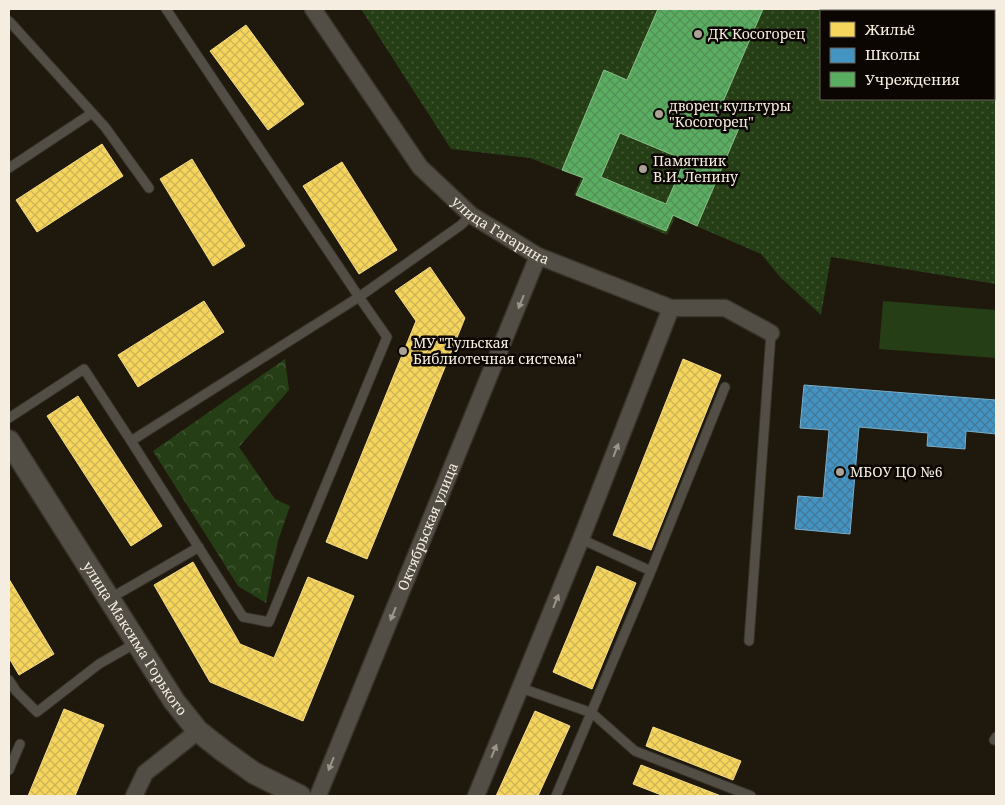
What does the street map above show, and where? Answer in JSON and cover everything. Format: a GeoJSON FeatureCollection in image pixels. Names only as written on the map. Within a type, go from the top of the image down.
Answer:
{"type":"FeatureCollection","features":[{"type":"Feature","properties":{"kind":"street","name":"улица Гагарина"},"geometry":{"type":"LineString","coordinates":[[313,9],[420,167],[471,215],[538,256],[672,308],[725,308],[771,333]]}},
{"type":"Feature","properties":{"kind":"street","name":"Октябрьская улица"},"geometry":{"type":"LineString","coordinates":[[318,796],[538,256]]}},
{"type":"Feature","properties":{"kind":"street"},"geometry":{"type":"LineString","coordinates":[[476,796],[581,539],[672,308]]}},
{"type":"Feature","properties":{"kind":"street","name":"улица Максима Горького"},"geometry":{"type":"LineString","coordinates":[[9,440],[174,701],[198,731],[254,773],[300,796]]}},
{"type":"Feature","properties":{"kind":"street"},"geometry":{"type":"LineString","coordinates":[[134,796],[145,773],[198,731]]}},
{"type":"Feature","properties":{"kind":"lane"},"geometry":{"type":"LineString","coordinates":[[9,418],[84,369],[243,617],[269,622],[387,337],[166,9]]}},
{"type":"Feature","properties":{"kind":"lane"},"geometry":{"type":"LineString","coordinates":[[9,21],[92,113],[149,188]]}},
{"type":"Feature","properties":{"kind":"lane"},"geometry":{"type":"LineString","coordinates":[[9,168],[92,113]]}},
{"type":"Feature","properties":{"kind":"lane"},"geometry":{"type":"LineString","coordinates":[[131,441],[359,297],[461,225],[471,215]]}},
{"type":"Feature","properties":{"kind":"lane"},"geometry":{"type":"LineString","coordinates":[[750,641],[771,333]]}},
{"type":"Feature","properties":{"kind":"lane"},"geometry":{"type":"LineString","coordinates":[[556,796],[651,571],[724,388]]}},
{"type":"Feature","properties":{"kind":"lane"},"geometry":{"type":"LineString","coordinates":[[581,539],[651,571]]}},
{"type":"Feature","properties":{"kind":"lane"},"geometry":{"type":"LineString","coordinates":[[109,599],[199,548]]}},
{"type":"Feature","properties":{"kind":"lane"},"geometry":{"type":"LineString","coordinates":[[9,680],[16,691],[37,712],[99,664],[137,643]]}},
{"type":"Feature","properties":{"kind":"lane"},"geometry":{"type":"LineString","coordinates":[[520,688],[592,713],[635,751],[751,796]]}},
{"type":"Feature","properties":{"kind":"lane"},"geometry":{"type":"LineString","coordinates":[[9,770],[20,744]]}},
{"type":"Feature","properties":{"kind":"green space"},"geometry":{"type":"Polygon","coordinates":[[[361,9],[996,9],[996,284],[831,257],[821,315],[781,278],[761,254],[675,217],[667,235],[574,195],[581,178],[530,158],[451,149],[361,9]]]}},
{"type":"Feature","properties":{"kind":"green space"},"geometry":{"type":"Polygon","coordinates":[[[883,301],[996,310],[996,358],[879,349],[883,301]]]}},
{"type":"Feature","properties":{"kind":"green space"},"geometry":{"type":"Polygon","coordinates":[[[285,359],[289,390],[239,447],[275,499],[290,506],[278,541],[266,603],[238,586],[153,451],[285,359]]]}},
{"type":"Feature","properties":{"kind":"building: Жильё"},"geometry":{"type":"Polygon","coordinates":[[[246,25],[304,104],[268,130],[210,51],[246,25]]]}},
{"type":"Feature","properties":{"kind":"building: Жильё"},"geometry":{"type":"Polygon","coordinates":[[[102,144],[123,176],[37,232],[16,200],[102,144]]]}},
{"type":"Feature","properties":{"kind":"building: Жильё"},"geometry":{"type":"Polygon","coordinates":[[[192,159],[245,246],[213,266],[160,179],[192,159]]]}},
{"type":"Feature","properties":{"kind":"building: Жильё"},"geometry":{"type":"Polygon","coordinates":[[[342,162],[397,250],[359,274],[303,186],[342,162]]]}},
{"type":"Feature","properties":{"kind":"building: Жильё"},"geometry":{"type":"Polygon","coordinates":[[[430,267],[465,318],[367,559],[326,542],[416,321],[395,291],[430,267]]]}},
{"type":"Feature","properties":{"kind":"building: Жильё"},"geometry":{"type":"Polygon","coordinates":[[[204,301],[224,332],[138,387],[118,355],[204,301]]]}},
{"type":"Feature","properties":{"kind":"building: Жильё"},"geometry":{"type":"Polygon","coordinates":[[[683,359],[721,375],[651,550],[613,535],[683,359]]]}},
{"type":"Feature","properties":{"kind":"building: Жильё"},"geometry":{"type":"Polygon","coordinates":[[[78,396],[162,526],[131,546],[47,416],[78,396]]]}},
{"type":"Feature","properties":{"kind":"building: Жильё"},"geometry":{"type":"Polygon","coordinates":[[[193,562],[240,644],[274,658],[308,577],[354,596],[303,721],[210,682],[154,585],[193,562]]]}},
{"type":"Feature","properties":{"kind":"building: Жильё"},"geometry":{"type":"Polygon","coordinates":[[[597,566],[636,583],[592,689],[553,672],[597,566]]]}},
{"type":"Feature","properties":{"kind":"building: Жильё"},"geometry":{"type":"Polygon","coordinates":[[[9,579],[54,654],[19,675],[9,658],[9,579]]]}},
{"type":"Feature","properties":{"kind":"building: Жильё"},"geometry":{"type":"Polygon","coordinates":[[[64,709],[104,725],[75,796],[28,796],[64,709]]]}},
{"type":"Feature","properties":{"kind":"building: Жильё"},"geometry":{"type":"Polygon","coordinates":[[[535,711],[570,726],[538,796],[496,796],[535,711]]]}},
{"type":"Feature","properties":{"kind":"building: Жильё"},"geometry":{"type":"Polygon","coordinates":[[[653,727],[741,761],[733,780],[646,746],[653,727]]]}},
{"type":"Feature","properties":{"kind":"building: Жильё"},"geometry":{"type":"Polygon","coordinates":[[[641,765],[721,796],[664,796],[633,784],[641,765]]]}},
{"type":"Feature","properties":{"kind":"building: Школы","name":"МБОУ ЦО №6"},"geometry":{"type":"Polygon","coordinates":[[[804,385],[996,400],[996,434],[966,431],[965,449],[927,446],[928,433],[859,427],[850,534],[795,529],[798,496],[823,498],[829,430],[800,428],[804,385]]]}},
{"type":"Feature","properties":{"kind":"building: Учреждения"},"geometry":{"type":"Polygon","coordinates":[[[658,9],[763,9],[716,118],[739,128],[697,226],[673,215],[666,231],[576,195],[584,178],[562,170],[604,70],[627,80],[658,9]],[[620,133],[601,177],[666,204],[685,160],[620,133]]]}},
{"type":"Feature","properties":{"kind":"place","name":"ДК Косогорец"},"geometry":{"type":"Point","coordinates":[698,34]}},
{"type":"Feature","properties":{"kind":"place","name":"дворец культуры \"Косогорец\""},"geometry":{"type":"Point","coordinates":[659,114]}},
{"type":"Feature","properties":{"kind":"place","name":"Памятник В.И. Ленину"},"geometry":{"type":"Point","coordinates":[643,169]}},
{"type":"Feature","properties":{"kind":"place","name":"МУ \"Тульская Библиотечная система\""},"geometry":{"type":"Point","coordinates":[403,351]}},
{"type":"Feature","properties":{"kind":"place","name":"МБОУ ЦО №6"},"geometry":{"type":"Point","coordinates":[840,472]}}]}
